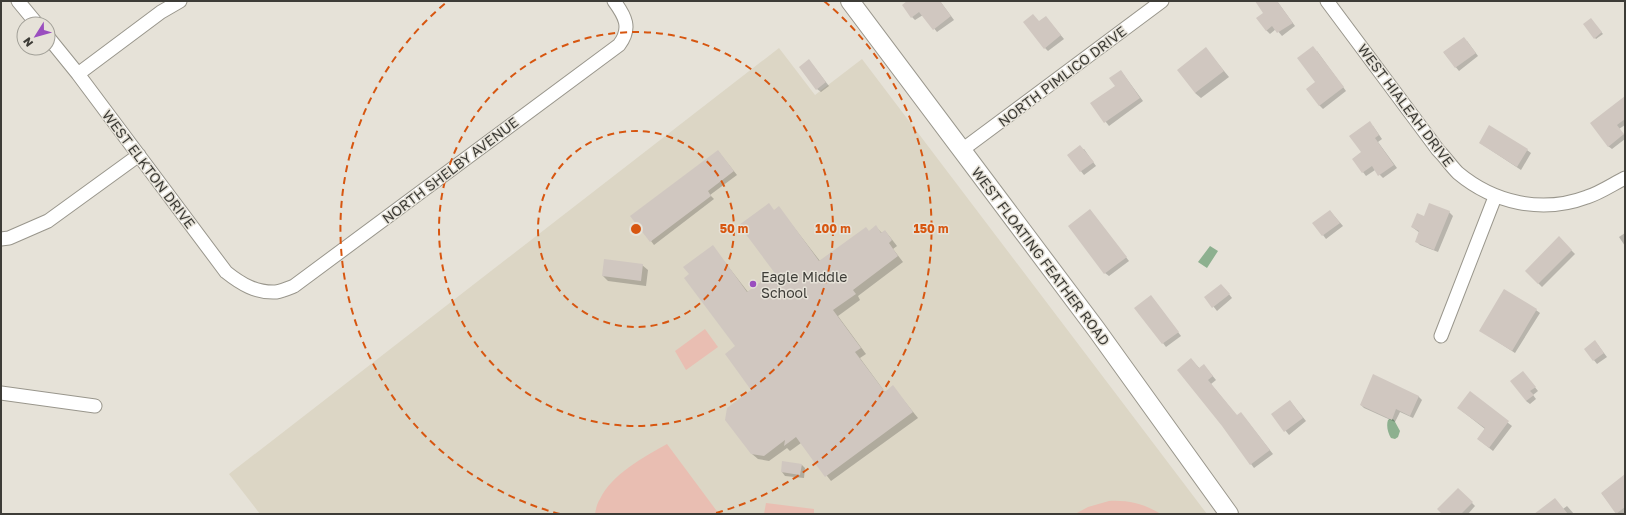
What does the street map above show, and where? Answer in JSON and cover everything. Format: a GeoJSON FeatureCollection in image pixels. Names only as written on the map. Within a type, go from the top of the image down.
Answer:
{"type":"FeatureCollection","features":[{"type":"Feature","properties":{"kind":"main road","name":"WEST FLOATING FEATHER ROAD"},"geometry":{"type":"LineString","coordinates":[[850,1],[1096,329],[1229,514]]}},
{"type":"Feature","properties":{"kind":"street"},"geometry":{"type":"LineString","coordinates":[[18,1],[31,16]]}},
{"type":"Feature","properties":{"kind":"street"},"geometry":{"type":"LineString","coordinates":[[78,74],[161,12],[180,1]]}},
{"type":"Feature","properties":{"kind":"street","name":"NORTH SHELBY AVENUE"},"geometry":{"type":"LineString","coordinates":[[259,291],[277,292],[294,286],[619,45],[625,37],[625,19],[614,1]]}},
{"type":"Feature","properties":{"kind":"street","name":"NORTH PIMLICO DRIVE"},"geometry":{"type":"LineString","coordinates":[[962,150],[1162,1]]}},
{"type":"Feature","properties":{"kind":"street","name":"WEST HIALEAH DRIVE"},"geometry":{"type":"LineString","coordinates":[[1327,1],[1438,150],[1457,172],[1474,185],[1495,197],[1523,204],[1554,205],[1586,197],[1625,178]]}},
{"type":"Feature","properties":{"kind":"street","name":"WEST ELKTON DRIVE"},"geometry":{"type":"LineString","coordinates":[[56,47],[78,74],[226,272],[241,284],[259,291]]}},
{"type":"Feature","properties":{"kind":"street"},"geometry":{"type":"LineString","coordinates":[[1,239],[9,238],[48,221],[139,155]]}},
{"type":"Feature","properties":{"kind":"street"},"geometry":{"type":"LineString","coordinates":[[1441,336],[1495,197]]}},
{"type":"Feature","properties":{"kind":"street"},"geometry":{"type":"LineString","coordinates":[[1,393],[95,406]]}},
{"type":"Feature","properties":{"kind":"shaded area","name":"Eagle Middle School"},"geometry":{"type":"Polygon","coordinates":[[[779,48],[815,95],[862,59],[1207,514],[260,514],[229,474],[779,48]]]}},
{"type":"Feature","properties":{"kind":"shaded area"},"geometry":{"type":"Polygon","coordinates":[[[1210,246],[1218,251],[1207,268],[1198,262],[1210,246]]]}},
{"type":"Feature","properties":{"kind":"shaded area"},"geometry":{"type":"Polygon","coordinates":[[[705,329],[718,347],[686,370],[675,351],[705,329]]]}},
{"type":"Feature","properties":{"kind":"shaded area"},"geometry":{"type":"Polygon","coordinates":[[[1391,418],[1394,420],[1400,431],[1398,437],[1395,439],[1391,438],[1387,425],[1388,420],[1391,418]]]}},
{"type":"Feature","properties":{"kind":"shaded area"},"geometry":{"type":"Polygon","coordinates":[[[667,444],[719,514],[595,514],[599,501],[605,490],[620,474],[667,444]]]}},
{"type":"Feature","properties":{"kind":"shaded area"},"geometry":{"type":"Polygon","coordinates":[[[1109,501],[1136,503],[1161,514],[1075,514],[1088,507],[1109,501]]]}},
{"type":"Feature","properties":{"kind":"shaded area"},"geometry":{"type":"Polygon","coordinates":[[[766,503],[814,509],[814,514],[764,514],[766,503]]]}},
{"type":"Feature","properties":{"kind":"building"},"geometry":{"type":"Polygon","coordinates":[[[907,1],[940,1],[951,16],[933,30],[919,12],[911,18],[902,5],[907,1]]]}},
{"type":"Feature","properties":{"kind":"building"},"geometry":{"type":"Polygon","coordinates":[[[1255,1],[1277,1],[1293,23],[1277,33],[1272,26],[1266,31],[1256,18],[1263,13],[1255,1]]]}},
{"type":"Feature","properties":{"kind":"building"},"geometry":{"type":"Polygon","coordinates":[[[1033,14],[1039,21],[1046,16],[1061,35],[1044,49],[1023,22],[1033,14]]]}},
{"type":"Feature","properties":{"kind":"building"},"geometry":{"type":"Polygon","coordinates":[[[1591,18],[1602,32],[1594,39],[1583,24],[1591,18]]]}},
{"type":"Feature","properties":{"kind":"building"},"geometry":{"type":"Polygon","coordinates":[[[1464,37],[1476,53],[1455,68],[1443,52],[1464,37]]]}},
{"type":"Feature","properties":{"kind":"building"},"geometry":{"type":"Polygon","coordinates":[[[1313,46],[1344,87],[1319,106],[1306,89],[1315,82],[1297,58],[1313,46]]]}},
{"type":"Feature","properties":{"kind":"building"},"geometry":{"type":"Polygon","coordinates":[[[1206,47],[1224,71],[1195,93],[1177,70],[1206,47]]]}},
{"type":"Feature","properties":{"kind":"building"},"geometry":{"type":"Polygon","coordinates":[[[809,59],[826,82],[816,90],[799,67],[809,59]]]}},
{"type":"Feature","properties":{"kind":"building"},"geometry":{"type":"Polygon","coordinates":[[[1121,70],[1140,98],[1104,123],[1090,103],[1115,86],[1109,78],[1121,70]]]}},
{"type":"Feature","properties":{"kind":"building"},"geometry":{"type":"Polygon","coordinates":[[[1625,96],[1625,119],[1617,125],[1624,134],[1608,147],[1590,123],[1625,96]]]}},
{"type":"Feature","properties":{"kind":"building"},"geometry":{"type":"Polygon","coordinates":[[[1370,121],[1379,135],[1375,138],[1394,165],[1378,176],[1372,166],[1362,173],[1352,159],[1361,152],[1349,136],[1370,121]]]}},
{"type":"Feature","properties":{"kind":"building"},"geometry":{"type":"Polygon","coordinates":[[[1489,125],[1528,149],[1517,167],[1479,143],[1489,125]]]}},
{"type":"Feature","properties":{"kind":"building"},"geometry":{"type":"Polygon","coordinates":[[[1080,145],[1094,162],[1080,172],[1067,155],[1080,145]]]}},
{"type":"Feature","properties":{"kind":"building"},"geometry":{"type":"Polygon","coordinates":[[[718,150],[734,171],[708,191],[711,196],[650,242],[630,216],[718,150]]]}},
{"type":"Feature","properties":{"kind":"building","name":"Eagle Middle School"},"geometry":{"type":"Polygon","coordinates":[[[769,203],[774,210],[779,206],[819,261],[866,227],[869,231],[876,225],[881,233],[885,230],[892,240],[889,243],[898,256],[853,290],[856,294],[833,310],[861,348],[855,352],[885,392],[893,385],[913,412],[825,477],[796,437],[784,446],[785,440],[764,456],[751,454],[725,420],[727,408],[751,390],[725,354],[735,346],[684,278],[689,274],[683,267],[713,245],[747,292],[774,272],[739,225],[769,203]]]}},
{"type":"Feature","properties":{"kind":"building"},"geometry":{"type":"Polygon","coordinates":[[[1429,203],[1450,211],[1434,250],[1415,242],[1419,231],[1411,227],[1417,213],[1424,216],[1429,203]]]}},
{"type":"Feature","properties":{"kind":"building"},"geometry":{"type":"Polygon","coordinates":[[[1090,209],[1127,257],[1104,274],[1068,226],[1090,209]]]}},
{"type":"Feature","properties":{"kind":"building"},"geometry":{"type":"Polygon","coordinates":[[[1330,210],[1340,223],[1322,236],[1312,223],[1330,210]]]}},
{"type":"Feature","properties":{"kind":"building"},"geometry":{"type":"Polygon","coordinates":[[[1559,236],[1572,250],[1538,284],[1525,271],[1559,236]]]}},
{"type":"Feature","properties":{"kind":"building"},"geometry":{"type":"Polygon","coordinates":[[[604,259],[643,264],[641,281],[602,276],[604,259]]]}},
{"type":"Feature","properties":{"kind":"building"},"geometry":{"type":"Polygon","coordinates":[[[1221,284],[1230,294],[1212,308],[1204,297],[1221,284]]]}},
{"type":"Feature","properties":{"kind":"building"},"geometry":{"type":"Polygon","coordinates":[[[1504,289],[1537,309],[1512,351],[1479,331],[1504,289]]]}},
{"type":"Feature","properties":{"kind":"building"},"geometry":{"type":"Polygon","coordinates":[[[1151,295],[1179,332],[1162,344],[1134,308],[1151,295]]]}},
{"type":"Feature","properties":{"kind":"building"},"geometry":{"type":"Polygon","coordinates":[[[1595,340],[1604,353],[1593,361],[1584,349],[1595,340]]]}},
{"type":"Feature","properties":{"kind":"building"},"geometry":{"type":"Polygon","coordinates":[[[1191,358],[1199,368],[1204,364],[1213,376],[1208,380],[1237,415],[1241,412],[1270,450],[1250,465],[1222,426],[1177,370],[1191,358]]]}},
{"type":"Feature","properties":{"kind":"building"},"geometry":{"type":"Polygon","coordinates":[[[1523,371],[1536,387],[1530,391],[1534,395],[1526,401],[1510,381],[1523,371]]]}},
{"type":"Feature","properties":{"kind":"building"},"geometry":{"type":"Polygon","coordinates":[[[1373,374],[1419,396],[1410,416],[1396,409],[1392,420],[1360,405],[1373,374]]]}},
{"type":"Feature","properties":{"kind":"building"},"geometry":{"type":"Polygon","coordinates":[[[1470,391],[1509,421],[1489,448],[1477,439],[1485,428],[1457,408],[1470,391]]]}},
{"type":"Feature","properties":{"kind":"building"},"geometry":{"type":"Polygon","coordinates":[[[1290,400],[1303,418],[1284,432],[1271,414],[1290,400]]]}},
{"type":"Feature","properties":{"kind":"building"},"geometry":{"type":"Polygon","coordinates":[[[782,461],[802,464],[800,475],[781,472],[782,461]]]}},
{"type":"Feature","properties":{"kind":"building"},"geometry":{"type":"Polygon","coordinates":[[[1625,474],[1625,507],[1616,514],[1601,493],[1625,474]]]}},
{"type":"Feature","properties":{"kind":"building"},"geometry":{"type":"Polygon","coordinates":[[[1458,488],[1473,502],[1461,514],[1442,514],[1437,509],[1458,488]]]}},
{"type":"Feature","properties":{"kind":"building"},"geometry":{"type":"Polygon","coordinates":[[[1555,498],[1568,514],[1534,514],[1555,498]]]}},
{"type":"Feature","properties":{"kind":"place","name":"Eagle Middle School"},"geometry":{"type":"Point","coordinates":[753,284]}}]}
